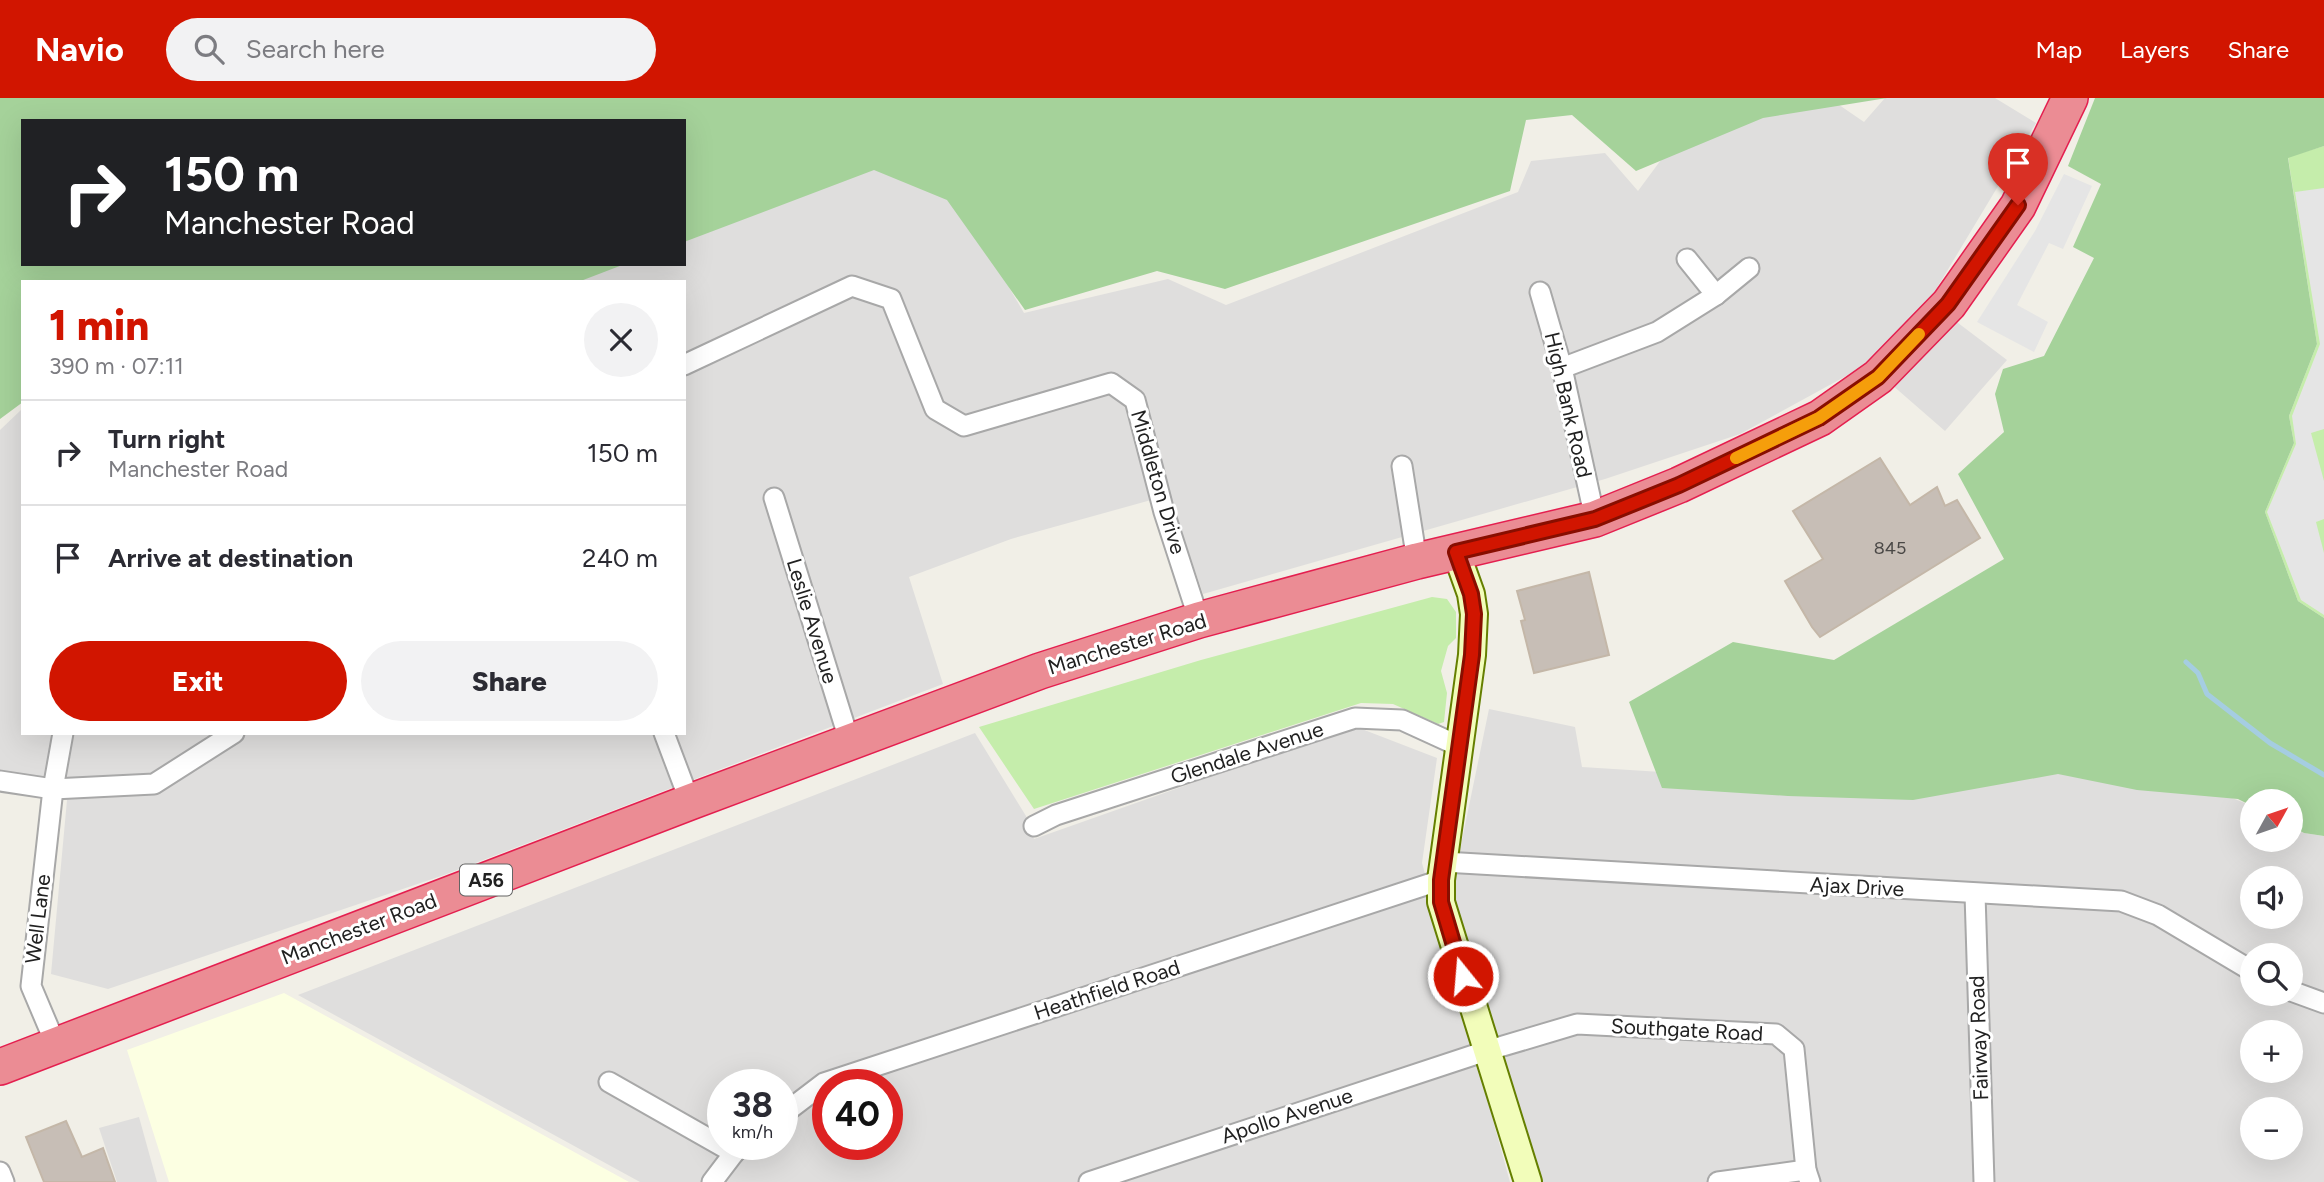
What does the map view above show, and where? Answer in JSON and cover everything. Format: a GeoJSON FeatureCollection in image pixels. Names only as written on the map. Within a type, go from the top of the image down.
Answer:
{"type":"FeatureCollection","features":[{"type":"Feature","properties":{"kind":"highway","name":"Manchester Road"},"geometry":{"type":"LineString","coordinates":[[56,1045],[1040,671],[1199,620],[1417,561],[1595,519],[1679,485],[1819,418],[1878,377],[1948,304],[2018,205],[2070,98]]}},
{"type":"Feature","properties":{"kind":"highway","name":"A56"},"geometry":{"type":"LineString","coordinates":[[0,1067],[56,1045]]}},
{"type":"Feature","properties":{"kind":"street"},"geometry":{"type":"LineString","coordinates":[[1687,259],[1716,295]]}},
{"type":"Feature","properties":{"kind":"street"},"geometry":{"type":"LineString","coordinates":[[1562,368],[1657,332],[1716,295],[1749,268]]}},
{"type":"Feature","properties":{"kind":"street","name":"Middleton Drive"},"geometry":{"type":"LineString","coordinates":[[686,365],[852,286],[891,299],[935,409],[964,426],[1111,383],[1135,400],[1164,512],[1199,620]]}},
{"type":"Feature","properties":{"kind":"street","name":"High Bank Road"},"geometry":{"type":"LineString","coordinates":[[1540,292],[1562,368],[1595,519]]}},
{"type":"Feature","properties":{"kind":"street"},"geometry":{"type":"LineString","coordinates":[[1402,466],[1417,561]]}},
{"type":"Feature","properties":{"kind":"street","name":"Leslie Avenue"},"geometry":{"type":"LineString","coordinates":[[774,498],[850,743]]}},
{"type":"Feature","properties":{"kind":"street"},"geometry":{"type":"LineString","coordinates":[[1456,552],[1471,594],[1474,614],[1472,655],[1441,902],[1528,1182]]}},
{"type":"Feature","properties":{"kind":"street","name":"Glendale Avenue"},"geometry":{"type":"LineString","coordinates":[[1034,826],[1056,815],[1355,718],[1402,720],[1461,747]]}},
{"type":"Feature","properties":{"kind":"street","name":"Well Lane"},"geometry":{"type":"LineString","coordinates":[[56,1045],[31,986],[53,789],[63,735]]}},
{"type":"Feature","properties":{"kind":"street"},"geometry":{"type":"LineString","coordinates":[[0,781],[53,789],[154,784],[231,735]]}},
{"type":"Feature","properties":{"kind":"street"},"geometry":{"type":"LineString","coordinates":[[665,735],[690,802]]}},
{"type":"Feature","properties":{"kind":"street","name":"Ajax Drive"},"geometry":{"type":"LineString","coordinates":[[1443,871],[2121,901],[2158,915],[2240,964]]}},
{"type":"Feature","properties":{"kind":"street","name":"Heathfield Road"},"geometry":{"type":"LineString","coordinates":[[798,1103],[824,1083],[1443,871]]}},
{"type":"Feature","properties":{"kind":"street","name":"Fairway Road"},"geometry":{"type":"LineString","coordinates":[[1975,894],[1984,1182]]}},
{"type":"Feature","properties":{"kind":"street"},"geometry":{"type":"LineString","coordinates":[[2303,995],[2324,1003]]}},
{"type":"Feature","properties":{"kind":"street","name":"Southgate Road"},"geometry":{"type":"LineString","coordinates":[[1486,1051],[1577,1024],[1776,1034],[1794,1049],[1808,1176]]}},
{"type":"Feature","properties":{"kind":"street","name":"Apollo Avenue"},"geometry":{"type":"LineString","coordinates":[[1089,1182],[1486,1051]]}},
{"type":"Feature","properties":{"kind":"street"},"geometry":{"type":"LineString","coordinates":[[608,1082],[707,1133]]}},
{"type":"Feature","properties":{"kind":"street"},"geometry":{"type":"LineString","coordinates":[[712,1182],[730,1160]]}},
{"type":"Feature","properties":{"kind":"street"},"geometry":{"type":"LineString","coordinates":[[0,1172],[4,1182]]}},
{"type":"Feature","properties":{"kind":"street"},"geometry":{"type":"LineString","coordinates":[[1718,1182],[1808,1176]]}},
{"type":"Feature","properties":{"kind":"shaded area"},"geometry":{"type":"Polygon","coordinates":[[[1829,98],[1864,122],[1885,98],[1995,98],[2036,123],[1929,301],[2007,360],[1945,431],[1868,364],[1740,434],[1605,479],[1203,594],[1169,495],[1011,539],[909,577],[943,684],[444,875],[108,989],[51,974],[67,800],[0,792],[0,430],[21,410],[21,735],[686,735],[686,280],[522,280],[552,266],[686,266],[686,200],[894,117],[963,209],[1024,313],[1168,279],[1226,305],[1518,192],[1531,161],[1605,153],[1638,191],[1703,103],[1829,98]]]}},
{"type":"Feature","properties":{"kind":"shaded area"},"geometry":{"type":"Polygon","coordinates":[[[2064,174],[2092,186],[2063,249],[2049,243],[2017,305],[2048,322],[2034,352],[1977,322],[2035,231],[2064,174]]]}},
{"type":"Feature","properties":{"kind":"shaded area"},"geometry":{"type":"Polygon","coordinates":[[[2324,188],[2324,429],[2311,433],[2324,481],[2324,519],[2316,522],[2324,553],[2324,615],[2301,600],[2267,512],[2296,444],[2292,416],[2320,344],[2295,192],[2324,188]]]}},
{"type":"Feature","properties":{"kind":"shaded area"},"geometry":{"type":"Polygon","coordinates":[[[1489,709],[1575,727],[1582,767],[1865,785],[2060,728],[2240,801],[2240,852],[2303,852],[2303,832],[2324,836],[2324,1182],[1536,1182],[1450,898],[1489,709]]]}},
{"type":"Feature","properties":{"kind":"shaded area"},"geometry":{"type":"Polygon","coordinates":[[[1354,726],[1437,758],[1422,863],[1510,1182],[640,1182],[298,995],[975,733],[1026,816],[1034,839],[1354,726]]]}},
{"type":"Feature","properties":{"kind":"shaded area"},"geometry":{"type":"Polygon","coordinates":[[[284,993],[629,1182],[169,1182],[127,1050],[284,993]]]}},
{"type":"Feature","properties":{"kind":"shaded area"},"geometry":{"type":"Polygon","coordinates":[[[139,1117],[157,1182],[117,1182],[99,1128],[139,1117]]]}},
{"type":"Feature","properties":{"kind":"green space"},"geometry":{"type":"Polygon","coordinates":[[[0,98],[1887,98],[1763,118],[1636,171],[1572,115],[1526,120],[1510,191],[1225,289],[1157,271],[1025,310],[947,200],[874,170],[686,241],[686,119],[21,119],[21,266],[620,266],[583,280],[21,280],[21,403],[0,419],[0,98]]]}},
{"type":"Feature","properties":{"kind":"green space"},"geometry":{"type":"Polygon","coordinates":[[[2095,98],[2324,98],[2324,146],[2288,158],[2317,344],[2289,416],[2294,443],[2265,512],[2298,601],[2324,618],[2324,836],[2303,832],[2303,789],[2240,789],[2240,800],[2137,790],[2058,774],[1913,800],[1662,788],[1629,702],[1733,642],[1834,660],[2004,559],[1958,474],[2004,432],[1995,394],[2003,369],[2044,356],[2094,258],[2073,247],[2101,184],[2068,166],[2095,98]]]}},
{"type":"Feature","properties":{"kind":"green space"},"geometry":{"type":"Polygon","coordinates":[[[2324,146],[2324,618],[2298,601],[2265,512],[2294,443],[2289,416],[2317,344],[2288,157],[2324,146]]]}},
{"type":"Feature","properties":{"kind":"green space"},"geometry":{"type":"Polygon","coordinates":[[[1432,597],[1447,599],[1456,612],[1456,638],[1448,646],[1441,671],[1447,693],[1444,722],[1438,724],[1393,704],[1361,703],[1034,809],[979,727],[1201,660],[1432,597]]]}},
{"type":"Feature","properties":{"kind":"building"},"geometry":{"type":"Polygon","coordinates":[[[1880,458],[1910,505],[1937,487],[1945,506],[1957,500],[1980,538],[1820,637],[1785,581],[1823,559],[1793,511],[1880,458]]]}},
{"type":"Feature","properties":{"kind":"building"},"geometry":{"type":"Polygon","coordinates":[[[1589,572],[1609,655],[1534,673],[1521,621],[1525,620],[1517,591],[1589,572]]]}},
{"type":"Feature","properties":{"kind":"building"},"geometry":{"type":"Polygon","coordinates":[[[66,1121],[82,1157],[103,1148],[115,1182],[44,1182],[26,1137],[66,1121]]]}},
{"type":"Feature","properties":{"kind":"waterway"},"geometry":{"type":"LineString","coordinates":[[2186,662],[2198,673],[2207,694],[2270,743],[2324,775]]}},
{"type":"Feature","properties":{"kind":"slow traffic"},"geometry":{"type":"LineString","coordinates":[[1736,458],[1819,418],[1878,377],[1919,334]]}},
{"type":"Feature","properties":{"kind":"route"},"geometry":{"type":"LineString","coordinates":[[1463,976],[1441,902],[1441,880],[1472,655],[1474,614],[1471,594],[1456,552],[1595,519],[1679,485],[1819,418],[1878,377],[1948,304],[2018,205]]}}]}
